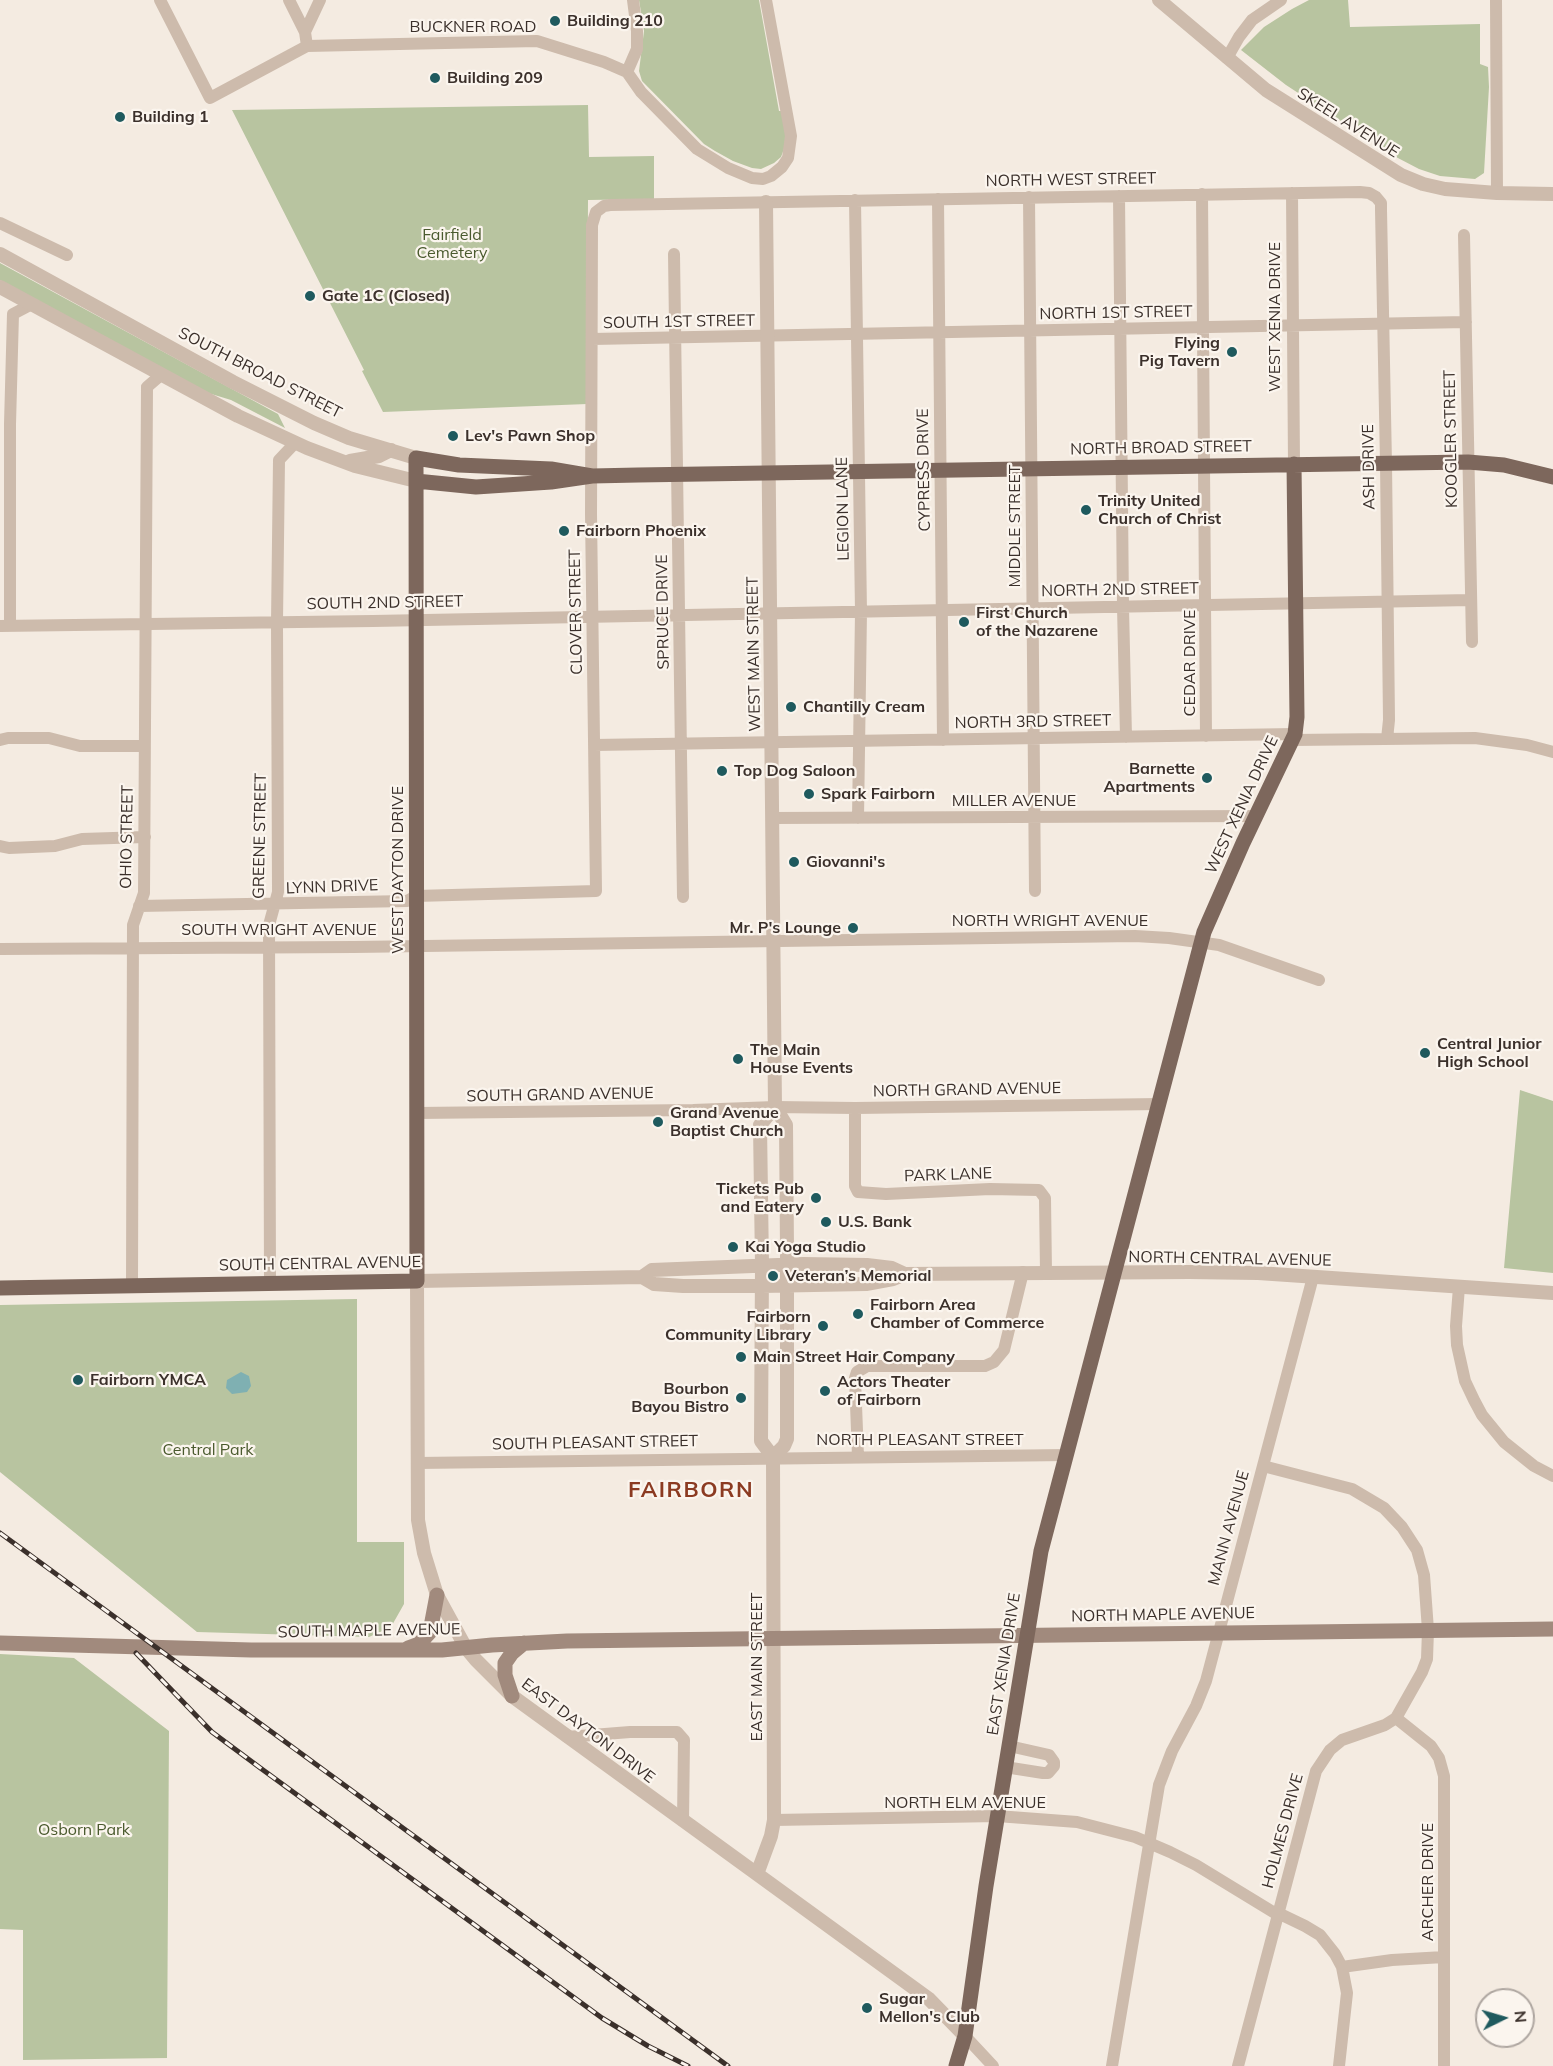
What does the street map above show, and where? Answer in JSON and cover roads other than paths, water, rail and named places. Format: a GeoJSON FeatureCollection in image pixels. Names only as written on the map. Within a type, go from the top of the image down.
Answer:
{"type":"FeatureCollection","features":[{"type":"Feature","properties":{"kind":"main road","name":"SOUTH BROAD STREET"},"geometry":{"type":"LineString","coordinates":[[416,458],[469,466],[551,469],[592,476]]}},
{"type":"Feature","properties":{"kind":"main road","name":"WEST DAYTON DRIVE"},"geometry":{"type":"LineString","coordinates":[[416,458],[417,1281]]}},
{"type":"Feature","properties":{"kind":"main road","name":"NORTH BROAD STREET"},"geometry":{"type":"LineString","coordinates":[[769,473],[1468,462],[1504,465],[1553,477]]}},
{"type":"Feature","properties":{"kind":"main road","name":"WEST XENIA DRIVE"},"geometry":{"type":"LineString","coordinates":[[1115,1273],[1207,925],[1294,737],[1297,717],[1294,464]]}},
{"type":"Feature","properties":{"kind":"main road","name":"SOUTH BROAD STREET"},"geometry":{"type":"LineString","coordinates":[[416,481],[476,487],[551,482],[592,476],[769,473]]}},
{"type":"Feature","properties":{"kind":"main road","name":"EAST XENIA DRIVE"},"geometry":{"type":"LineString","coordinates":[[956,2066],[965,2036],[1005,1767],[1041,1551],[1115,1273]]}},
{"type":"Feature","properties":{"kind":"main road","name":"SOUTH CENTRAL AVENUE"},"geometry":{"type":"LineString","coordinates":[[0,1288],[417,1281]]}},
{"type":"Feature","properties":{"kind":"main road"},"geometry":{"type":"LineString","coordinates":[[404,1650],[427,1637],[432,1626],[437,1595]]}},
{"type":"Feature","properties":{"kind":"main road","name":"NORTH MAPLE AVENUE"},"geometry":{"type":"LineString","coordinates":[[774,1639],[1553,1629]]}},
{"type":"Feature","properties":{"kind":"main road","name":"SOUTH MAPLE AVENUE"},"geometry":{"type":"LineString","coordinates":[[0,1643],[251,1650],[442,1650],[524,1643],[774,1639]]}},
{"type":"Feature","properties":{"kind":"main road"},"geometry":{"type":"LineString","coordinates":[[512,1696],[505,1675],[505,1663],[524,1643]]}},
{"type":"Feature","properties":{"kind":"street"},"geometry":{"type":"LineString","coordinates":[[160,0],[210,98],[307,46],[305,32],[289,0]]}},
{"type":"Feature","properties":{"kind":"street"},"geometry":{"type":"LineString","coordinates":[[305,32],[320,0]]}},
{"type":"Feature","properties":{"kind":"street"},"geometry":{"type":"LineString","coordinates":[[633,0],[637,49],[627,72],[641,92],[679,132],[706,156],[752,178],[763,179],[782,167],[788,158],[791,136],[766,0]]}},
{"type":"Feature","properties":{"kind":"street","name":"SKEEL AVENUE"},"geometry":{"type":"LineString","coordinates":[[1159,0],[1266,90],[1401,175],[1423,184],[1445,189],[1553,194]]}},
{"type":"Feature","properties":{"kind":"street"},"geometry":{"type":"LineString","coordinates":[[1227,58],[1252,20],[1281,0]]}},
{"type":"Feature","properties":{"kind":"street"},"geometry":{"type":"LineString","coordinates":[[1496,0],[1497,193]]}},
{"type":"Feature","properties":{"kind":"street","name":"BUCKNER ROAD"},"geometry":{"type":"LineString","coordinates":[[307,46],[537,40],[627,72]]}},
{"type":"Feature","properties":{"kind":"street","name":"NORTH WEST STREET"},"geometry":{"type":"LineString","coordinates":[[592,225],[596,212],[610,205],[1360,192],[1376,197]]}},
{"type":"Feature","properties":{"kind":"street","name":"WEST XENIA DRIVE"},"geometry":{"type":"LineString","coordinates":[[1292,193],[1294,464]]}},
{"type":"Feature","properties":{"kind":"street","name":"CEDAR DRIVE"},"geometry":{"type":"LineString","coordinates":[[1202,194],[1206,736]]}},
{"type":"Feature","properties":{"kind":"street"},"geometry":{"type":"LineString","coordinates":[[1119,196],[1126,737]]}},
{"type":"Feature","properties":{"kind":"street","name":"MIDDLE STREET"},"geometry":{"type":"LineString","coordinates":[[1029,197],[1035,891]]}},
{"type":"Feature","properties":{"kind":"street","name":"ASH DRIVE"},"geometry":{"type":"LineString","coordinates":[[1376,197],[1381,203],[1382,210],[1389,720],[1387,739]]}},
{"type":"Feature","properties":{"kind":"street","name":"CYPRESS DRIVE"},"geometry":{"type":"LineString","coordinates":[[938,199],[943,740]]}},
{"type":"Feature","properties":{"kind":"street","name":"LEGION LANE"},"geometry":{"type":"LineString","coordinates":[[855,200],[861,612],[858,818]]}},
{"type":"Feature","properties":{"kind":"street","name":"WEST MAIN STREET"},"geometry":{"type":"LineString","coordinates":[[766,202],[775,1107],[786,1125],[788,1265]]}},
{"type":"Feature","properties":{"kind":"street"},"geometry":{"type":"LineString","coordinates":[[0,223],[67,255]]}},
{"type":"Feature","properties":{"kind":"street","name":"CLOVER STREET"},"geometry":{"type":"LineString","coordinates":[[592,225],[592,616],[596,891]]}},
{"type":"Feature","properties":{"kind":"street","name":"KOOGLER STREET"},"geometry":{"type":"LineString","coordinates":[[1464,235],[1472,642]]}},
{"type":"Feature","properties":{"kind":"street","name":"SOUTH BROAD STREET"},"geometry":{"type":"LineString","coordinates":[[0,254],[233,382],[314,423],[349,438],[416,458]]}},
{"type":"Feature","properties":{"kind":"street","name":"SPRUCE DRIVE"},"geometry":{"type":"LineString","coordinates":[[674,254],[683,897]]}},
{"type":"Feature","properties":{"kind":"street","name":"SOUTH BROAD STREET"},"geometry":{"type":"LineString","coordinates":[[0,287],[238,416],[343,462],[416,481]]}},
{"type":"Feature","properties":{"kind":"street"},"geometry":{"type":"LineString","coordinates":[[5,626],[13,314],[32,304]]}},
{"type":"Feature","properties":{"kind":"street","name":"NORTH 1ST STREET"},"geometry":{"type":"LineString","coordinates":[[767,337],[1466,322]]}},
{"type":"Feature","properties":{"kind":"street","name":"SOUTH 1ST STREET"},"geometry":{"type":"LineString","coordinates":[[592,339],[767,337]]}},
{"type":"Feature","properties":{"kind":"street","name":"OHIO STREET"},"geometry":{"type":"LineString","coordinates":[[132,1285],[132,948],[133,920],[144,893],[147,387],[162,374]]}},
{"type":"Feature","properties":{"kind":"street","name":"GREENE STREET"},"geometry":{"type":"LineString","coordinates":[[270,1284],[269,920],[278,892],[279,460],[296,443]]}},
{"type":"Feature","properties":{"kind":"street"},"geometry":{"type":"LineString","coordinates":[[343,462],[379,456],[391,450]]}},
{"type":"Feature","properties":{"kind":"street","name":"NORTH 2ND STREET"},"geometry":{"type":"LineString","coordinates":[[771,614],[1470,600]]}},
{"type":"Feature","properties":{"kind":"street","name":"SOUTH 2ND STREET"},"geometry":{"type":"LineString","coordinates":[[5,626],[771,614]]}},
{"type":"Feature","properties":{"kind":"street","name":"NORTH 3RD STREET"},"geometry":{"type":"LineString","coordinates":[[594,745],[1206,736],[1475,738],[1519,743],[1553,752]]}},
{"type":"Feature","properties":{"kind":"street"},"geometry":{"type":"LineString","coordinates":[[0,740],[49,738],[80,746],[144,746]]}},
{"type":"Feature","properties":{"kind":"street","name":"MILLER AVENUE"},"geometry":{"type":"LineString","coordinates":[[772,818],[1256,816]]}},
{"type":"Feature","properties":{"kind":"street"},"geometry":{"type":"LineString","coordinates":[[0,846],[9,848],[56,846],[82,839],[145,837]]}},
{"type":"Feature","properties":{"kind":"street","name":"LYNN DRIVE"},"geometry":{"type":"LineString","coordinates":[[139,906],[406,901],[416,896],[596,891]]}},
{"type":"Feature","properties":{"kind":"street","name":"NORTH WRIGHT AVENUE"},"geometry":{"type":"LineString","coordinates":[[774,941],[1135,936],[1169,938],[1219,945],[1319,980]]}},
{"type":"Feature","properties":{"kind":"street","name":"SOUTH WRIGHT AVENUE"},"geometry":{"type":"LineString","coordinates":[[0,949],[774,941]]}},
{"type":"Feature","properties":{"kind":"street","name":"NORTH GRAND AVENUE"},"geometry":{"type":"LineString","coordinates":[[775,1107],[1160,1104]]}},
{"type":"Feature","properties":{"kind":"street"},"geometry":{"type":"LineString","coordinates":[[762,1266],[760,1125],[775,1107]]}},
{"type":"Feature","properties":{"kind":"street","name":"SOUTH GRAND AVENUE"},"geometry":{"type":"LineString","coordinates":[[417,1113],[775,1107]]}},
{"type":"Feature","properties":{"kind":"street","name":"PARK LANE"},"geometry":{"type":"LineString","coordinates":[[855,1108],[855,1186],[858,1192],[878,1194],[990,1189],[1039,1190],[1045,1198],[1046,1272]]}},
{"type":"Feature","properties":{"kind":"street","name":"EAST MAIN STREET"},"geometry":{"type":"LineString","coordinates":[[773,1457],[784,1446],[787,1439],[788,1265]]}},
{"type":"Feature","properties":{"kind":"street","name":"NORTH CENTRAL AVENUE"},"geometry":{"type":"LineString","coordinates":[[762,1266],[867,1265],[892,1268],[905,1274]]}},
{"type":"Feature","properties":{"kind":"street","name":"EAST MAIN STREET"},"geometry":{"type":"LineString","coordinates":[[757,1874],[771,1836],[774,1820],[773,1457],[761,1441],[762,1266]]}},
{"type":"Feature","properties":{"kind":"street","name":"SOUTH CENTRAL AVENUE"},"geometry":{"type":"LineString","coordinates":[[642,1277],[652,1270],[762,1266]]}},
{"type":"Feature","properties":{"kind":"street"},"geometry":{"type":"LineString","coordinates":[[858,1457],[855,1378],[857,1372],[867,1366],[985,1365],[994,1362],[1004,1350],[1023,1272]]}},
{"type":"Feature","properties":{"kind":"street","name":"NORTH CENTRAL AVENUE"},"geometry":{"type":"LineString","coordinates":[[762,1286],[866,1284],[893,1279],[905,1274],[1199,1272],[1553,1293]]}},
{"type":"Feature","properties":{"kind":"street","name":"SOUTH CENTRAL AVENUE"},"geometry":{"type":"LineString","coordinates":[[417,1281],[642,1277],[654,1284],[762,1286]]}},
{"type":"Feature","properties":{"kind":"street","name":"MANN AVENUE"},"geometry":{"type":"LineString","coordinates":[[1112,2066],[1155,1800],[1172,1750],[1200,1697],[1313,1277]]}},
{"type":"Feature","properties":{"kind":"street","name":"EAST DAYTON DRIVE"},"geometry":{"type":"LineString","coordinates":[[417,1281],[418,1520],[424,1553],[437,1595],[466,1648],[512,1696],[929,1999],[993,2066]]}},
{"type":"Feature","properties":{"kind":"street"},"geometry":{"type":"LineString","coordinates":[[1459,1287],[1457,1345],[1465,1381],[1473,1400],[1487,1422],[1504,1442],[1534,1466],[1553,1476]]}},
{"type":"Feature","properties":{"kind":"street","name":"NORTH PLEASANT STREET"},"geometry":{"type":"LineString","coordinates":[[773,1457],[1067,1455]]}},
{"type":"Feature","properties":{"kind":"street","name":"SOUTH PLEASANT STREET"},"geometry":{"type":"LineString","coordinates":[[417,1463],[773,1457]]}},
{"type":"Feature","properties":{"kind":"street"},"geometry":{"type":"LineString","coordinates":[[1263,1466],[1352,1490],[1375,1501],[1393,1516],[1410,1538],[1422,1563],[1426,1587],[1428,1630],[1425,1664],[1396,1718]]}},
{"type":"Feature","properties":{"kind":"street","name":"HOLMES DRIVE"},"geometry":{"type":"LineString","coordinates":[[1238,2066],[1313,1779],[1320,1762],[1342,1740],[1385,1725],[1396,1718]]}},
{"type":"Feature","properties":{"kind":"street","name":"ARCHER DRIVE"},"geometry":{"type":"LineString","coordinates":[[1396,1718],[1431,1746],[1439,1758],[1443,1771],[1444,2066]]}},
{"type":"Feature","properties":{"kind":"street"},"geometry":{"type":"LineString","coordinates":[[567,1737],[648,1731],[677,1732],[684,1740],[683,1821]]}},
{"type":"Feature","properties":{"kind":"street"},"geometry":{"type":"LineString","coordinates":[[1005,1767],[1048,1773],[1054,1766],[1049,1755],[1009,1746]]}},
{"type":"Feature","properties":{"kind":"street","name":"NORTH ELM AVENUE"},"geometry":{"type":"LineString","coordinates":[[774,1820],[998,1816],[1077,1822],[1116,1831],[1148,1842],[1196,1865],[1278,1914],[1320,1935],[1342,1967],[1347,1993],[1339,2066]]}},
{"type":"Feature","properties":{"kind":"street"},"geometry":{"type":"LineString","coordinates":[[1342,1967],[1392,1960],[1444,1957]]}},
{"type":"Feature","properties":{"kind":"water"},"geometry":{"type":"Polygon","coordinates":[[[241,1372],[249,1376],[251,1386],[247,1392],[232,1394],[226,1388],[227,1380],[241,1372]]]}},
{"type":"Feature","properties":{"kind":"railway"},"geometry":{"type":"LineString","coordinates":[[0,1533],[728,2066]]}},
{"type":"Feature","properties":{"kind":"railway"},"geometry":{"type":"LineString","coordinates":[[136,1653],[212,1732],[602,2018],[648,2046],[688,2066]]}},
{"type":"Feature","properties":{"kind":"place","name":"Building 210"},"geometry":{"type":"Point","coordinates":[555,21]}},
{"type":"Feature","properties":{"kind":"place","name":"Building 209"},"geometry":{"type":"Point","coordinates":[435,78]}},
{"type":"Feature","properties":{"kind":"place","name":"Building 1"},"geometry":{"type":"Point","coordinates":[120,117]}},
{"type":"Feature","properties":{"kind":"place","name":"Gate 1C (Closed)"},"geometry":{"type":"Point","coordinates":[310,296]}},
{"type":"Feature","properties":{"kind":"place","name":"Flying Pig Tavern"},"geometry":{"type":"Point","coordinates":[1232,352]}},
{"type":"Feature","properties":{"kind":"place","name":"Lev's Pawn Shop"},"geometry":{"type":"Point","coordinates":[453,436]}},
{"type":"Feature","properties":{"kind":"place","name":"Trinity United Church of Christ"},"geometry":{"type":"Point","coordinates":[1086,510]}},
{"type":"Feature","properties":{"kind":"place","name":"Fairborn Phoenix"},"geometry":{"type":"Point","coordinates":[564,531]}},
{"type":"Feature","properties":{"kind":"place","name":"First Church of the Nazarene"},"geometry":{"type":"Point","coordinates":[964,622]}},
{"type":"Feature","properties":{"kind":"place","name":"Chantilly Cream"},"geometry":{"type":"Point","coordinates":[791,707]}},
{"type":"Feature","properties":{"kind":"place","name":"Top Dog Saloon"},"geometry":{"type":"Point","coordinates":[722,771]}},
{"type":"Feature","properties":{"kind":"place","name":"Barnette Apartments"},"geometry":{"type":"Point","coordinates":[1207,778]}},
{"type":"Feature","properties":{"kind":"place","name":"Spark Fairborn"},"geometry":{"type":"Point","coordinates":[809,794]}},
{"type":"Feature","properties":{"kind":"place","name":"Giovanni's"},"geometry":{"type":"Point","coordinates":[794,862]}},
{"type":"Feature","properties":{"kind":"place","name":"Mr. P's Lounge"},"geometry":{"type":"Point","coordinates":[853,928]}},
{"type":"Feature","properties":{"kind":"place","name":"Central Junior High School"},"geometry":{"type":"Point","coordinates":[1425,1053]}},
{"type":"Feature","properties":{"kind":"place","name":"The Main House Events"},"geometry":{"type":"Point","coordinates":[738,1059]}},
{"type":"Feature","properties":{"kind":"place","name":"Grand Avenue Baptist Church"},"geometry":{"type":"Point","coordinates":[658,1122]}},
{"type":"Feature","properties":{"kind":"place","name":"Tickets Pub and Eatery"},"geometry":{"type":"Point","coordinates":[816,1198]}},
{"type":"Feature","properties":{"kind":"place","name":"U.S. Bank"},"geometry":{"type":"Point","coordinates":[826,1222]}},
{"type":"Feature","properties":{"kind":"place","name":"Kai Yoga Studio"},"geometry":{"type":"Point","coordinates":[733,1247]}},
{"type":"Feature","properties":{"kind":"place","name":"Veteran’s Memorial"},"geometry":{"type":"Point","coordinates":[773,1276]}},
{"type":"Feature","properties":{"kind":"place","name":"Fairborn Area Chamber of Commerce"},"geometry":{"type":"Point","coordinates":[858,1314]}},
{"type":"Feature","properties":{"kind":"place","name":"Fairborn Community Library"},"geometry":{"type":"Point","coordinates":[823,1326]}},
{"type":"Feature","properties":{"kind":"place","name":"Main Street Hair Company"},"geometry":{"type":"Point","coordinates":[741,1357]}},
{"type":"Feature","properties":{"kind":"place","name":"Fairborn YMCA"},"geometry":{"type":"Point","coordinates":[78,1380]}},
{"type":"Feature","properties":{"kind":"place","name":"Actors Theater of Fairborn"},"geometry":{"type":"Point","coordinates":[825,1391]}},
{"type":"Feature","properties":{"kind":"place","name":"Bourbon Bayou Bistro"},"geometry":{"type":"Point","coordinates":[741,1398]}},
{"type":"Feature","properties":{"kind":"place","name":"Sugar Mellon's Club"},"geometry":{"type":"Point","coordinates":[867,2008]}},
{"type":"Feature","properties":{"kind":"district","name":"FAIRBORN"},"geometry":{"type":"Point","coordinates":[691,1490]}},
{"type":"Feature","properties":{"kind":"park label","name":"Fairfield Cemetery"},"geometry":{"type":"Point","coordinates":[452,244]}},
{"type":"Feature","properties":{"kind":"park label","name":"Central Park"},"geometry":{"type":"Point","coordinates":[208,1450]}},
{"type":"Feature","properties":{"kind":"park label","name":"Osborn Park"},"geometry":{"type":"Point","coordinates":[84,1830]}}]}
